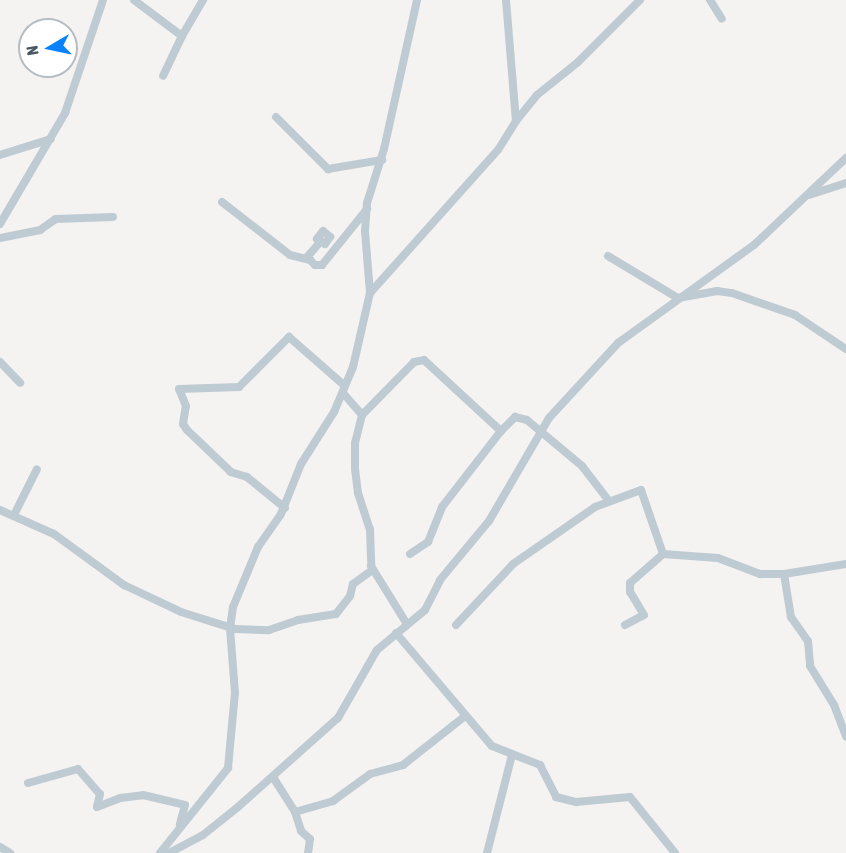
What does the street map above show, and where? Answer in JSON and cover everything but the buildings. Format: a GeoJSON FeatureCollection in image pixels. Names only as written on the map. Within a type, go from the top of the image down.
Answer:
{"type":"FeatureCollection","features":[{"type":"Feature","properties":{"kind":"street"},"geometry":{"type":"LineString","coordinates":[[0,224],[64,113],[103,0]]}},
{"type":"Feature","properties":{"kind":"street"},"geometry":{"type":"LineString","coordinates":[[134,0],[182,36]]}},
{"type":"Feature","properties":{"kind":"street"},"geometry":{"type":"LineString","coordinates":[[164,76],[182,36],[203,0]]}},
{"type":"Feature","properties":{"kind":"street"},"geometry":{"type":"LineString","coordinates":[[160,853],[228,768],[235,693],[230,628],[233,607],[258,547],[285,507],[301,465],[344,389],[370,293],[367,209],[381,160],[417,0]]}},
{"type":"Feature","properties":{"kind":"street"},"geometry":{"type":"LineString","coordinates":[[506,0],[516,121]]}},
{"type":"Feature","properties":{"kind":"street"},"geometry":{"type":"LineString","coordinates":[[370,293],[498,150],[516,121],[537,94],[578,62],[640,0]]}},
{"type":"Feature","properties":{"kind":"street"},"geometry":{"type":"LineString","coordinates":[[710,0],[722,19]]}},
{"type":"Feature","properties":{"kind":"street"},"geometry":{"type":"LineString","coordinates":[[276,117],[328,169],[381,160]]}},
{"type":"Feature","properties":{"kind":"street"},"geometry":{"type":"LineString","coordinates":[[0,155],[51,139]]}},
{"type":"Feature","properties":{"kind":"street"},"geometry":{"type":"LineString","coordinates":[[169,853],[203,835],[273,777],[338,718],[377,650],[425,610],[440,580],[477,539],[541,431],[618,343],[754,245],[846,158]]}},
{"type":"Feature","properties":{"kind":"street"},"geometry":{"type":"LineString","coordinates":[[805,197],[846,183]]}},
{"type":"Feature","properties":{"kind":"street"},"geometry":{"type":"LineString","coordinates":[[222,202],[290,255],[322,265],[367,209]]}},
{"type":"Feature","properties":{"kind":"street"},"geometry":{"type":"LineString","coordinates":[[0,238],[40,231],[56,219],[113,217]]}},
{"type":"Feature","properties":{"kind":"street"},"geometry":{"type":"LineString","coordinates":[[310,260],[307,257],[321,242]]}},
{"type":"Feature","properties":{"kind":"street"},"geometry":{"type":"LineString","coordinates":[[608,256],[678,298],[717,291],[732,293],[795,315],[846,349]]}},
{"type":"Feature","properties":{"kind":"street"},"geometry":{"type":"LineString","coordinates":[[285,507],[247,477],[231,472],[187,430],[183,424],[186,406],[179,389],[238,387],[289,337],[344,389],[362,415]]}},
{"type":"Feature","properties":{"kind":"street"},"geometry":{"type":"LineString","coordinates":[[406,624],[372,570],[370,529],[358,493],[355,469],[355,443],[362,415],[421,359],[448,379],[501,431]]}},
{"type":"Feature","properties":{"kind":"street"},"geometry":{"type":"LineString","coordinates":[[0,362],[20,383]]}},
{"type":"Feature","properties":{"kind":"street"},"geometry":{"type":"LineString","coordinates":[[410,554],[428,542],[442,507],[501,431],[518,416],[541,431],[582,466],[609,501]]}},
{"type":"Feature","properties":{"kind":"street"},"geometry":{"type":"LineString","coordinates":[[14,515],[38,470]]}},
{"type":"Feature","properties":{"kind":"street"},"geometry":{"type":"LineString","coordinates":[[456,625],[513,564],[609,501],[641,490],[663,554]]}},
{"type":"Feature","properties":{"kind":"street"},"geometry":{"type":"LineString","coordinates":[[0,510],[54,534],[124,585],[181,612],[230,628],[269,630],[298,620],[336,614],[350,596],[353,584],[372,570]]}},
{"type":"Feature","properties":{"kind":"street"},"geometry":{"type":"LineString","coordinates":[[625,625],[644,616],[630,592],[630,583],[663,554],[718,558],[760,574],[784,574],[846,564]]}},
{"type":"Feature","properties":{"kind":"street"},"geometry":{"type":"LineString","coordinates":[[784,574],[791,617],[808,642],[810,666],[834,705],[846,737]]}},
{"type":"Feature","properties":{"kind":"street"},"geometry":{"type":"LineString","coordinates":[[396,633],[492,746],[512,755],[534,760],[544,770],[552,791],[562,800],[630,797],[675,853]]}},
{"type":"Feature","properties":{"kind":"street"},"geometry":{"type":"LineString","coordinates":[[296,812],[333,801],[370,774],[403,765],[465,716]]}},
{"type":"Feature","properties":{"kind":"street"},"geometry":{"type":"LineString","coordinates":[[487,853],[512,755]]}},
{"type":"Feature","properties":{"kind":"street"},"geometry":{"type":"LineString","coordinates":[[28,783],[78,770],[100,794],[97,807],[136,794],[183,804],[185,813],[174,836]]}},
{"type":"Feature","properties":{"kind":"street"},"geometry":{"type":"LineString","coordinates":[[273,777],[296,812],[301,831],[310,838],[308,853]]}},
{"type":"Feature","properties":{"kind":"street"},"geometry":{"type":"LineString","coordinates":[[0,847],[10,853]]}}]}
